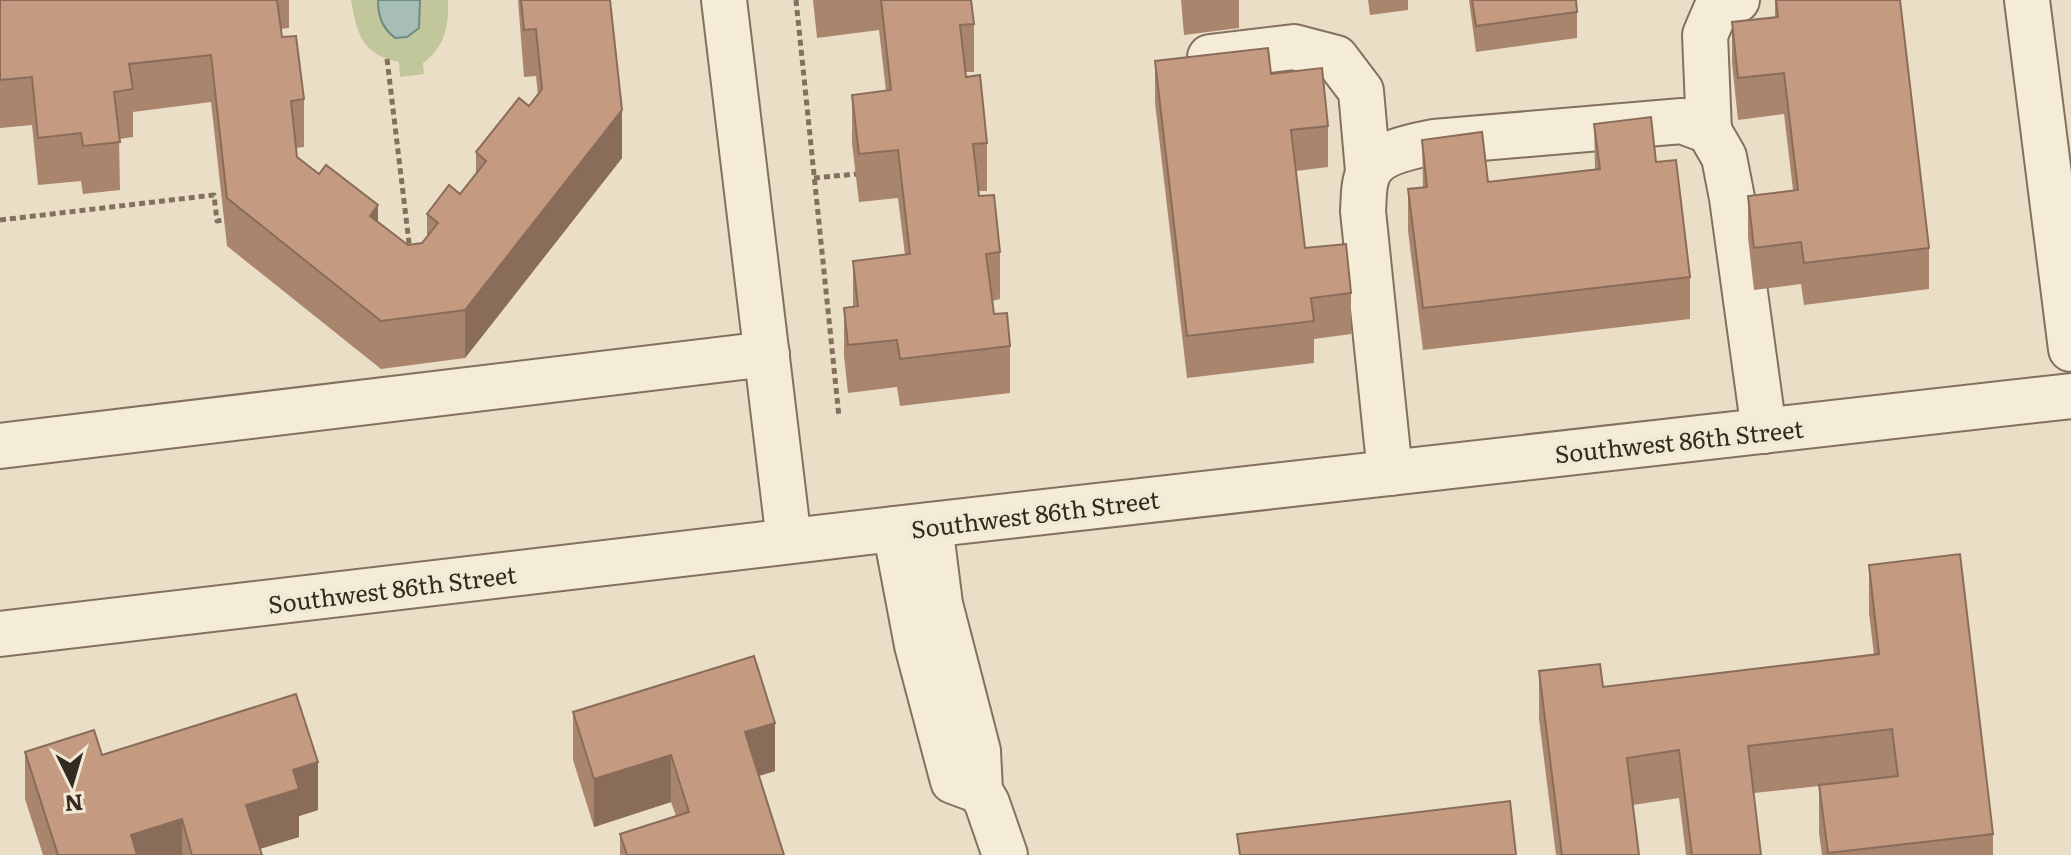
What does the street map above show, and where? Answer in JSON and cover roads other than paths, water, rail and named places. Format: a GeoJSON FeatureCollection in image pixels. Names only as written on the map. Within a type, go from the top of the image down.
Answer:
{"type":"FeatureCollection","features":[{"type":"Feature","properties":{"kind":"street"},"geometry":{"type":"LineString","coordinates":[[724,0],[789,541]]}},
{"type":"Feature","properties":{"kind":"street"},"geometry":{"type":"LineString","coordinates":[[1737,0],[1717,7],[1705,35],[1709,131],[1724,157],[1732,198],[1764,431]]}},
{"type":"Feature","properties":{"kind":"street"},"geometry":{"type":"LineString","coordinates":[[2027,0],[2071,349]]}},
{"type":"Feature","properties":{"kind":"street"},"geometry":{"type":"LineString","coordinates":[[1164,62],[1294,47],[1336,58],[1361,91],[1368,171],[1363,211],[1390,473]]}},
{"type":"Feature","properties":{"kind":"street"},"geometry":{"type":"LineString","coordinates":[[1368,171],[1382,159],[1401,150],[1434,142],[1682,121],[1709,131]]}},
{"type":"Feature","properties":{"kind":"street"},"geometry":{"type":"LineString","coordinates":[[0,446],[767,354]]}},
{"type":"Feature","properties":{"kind":"street","name":"Southwest 86th Street"},"geometry":{"type":"LineString","coordinates":[[0,634],[2071,396]]}},
{"type":"Feature","properties":{"kind":"street"},"geometry":{"type":"LineString","coordinates":[[912,527],[917,645],[953,781],[980,791],[1005,855]]}},
{"type":"Feature","properties":{"kind":"water"},"geometry":{"type":"Polygon","coordinates":[[[378,0],[420,0],[419,28],[407,37],[395,38],[382,21],[378,0]]]}}]}
